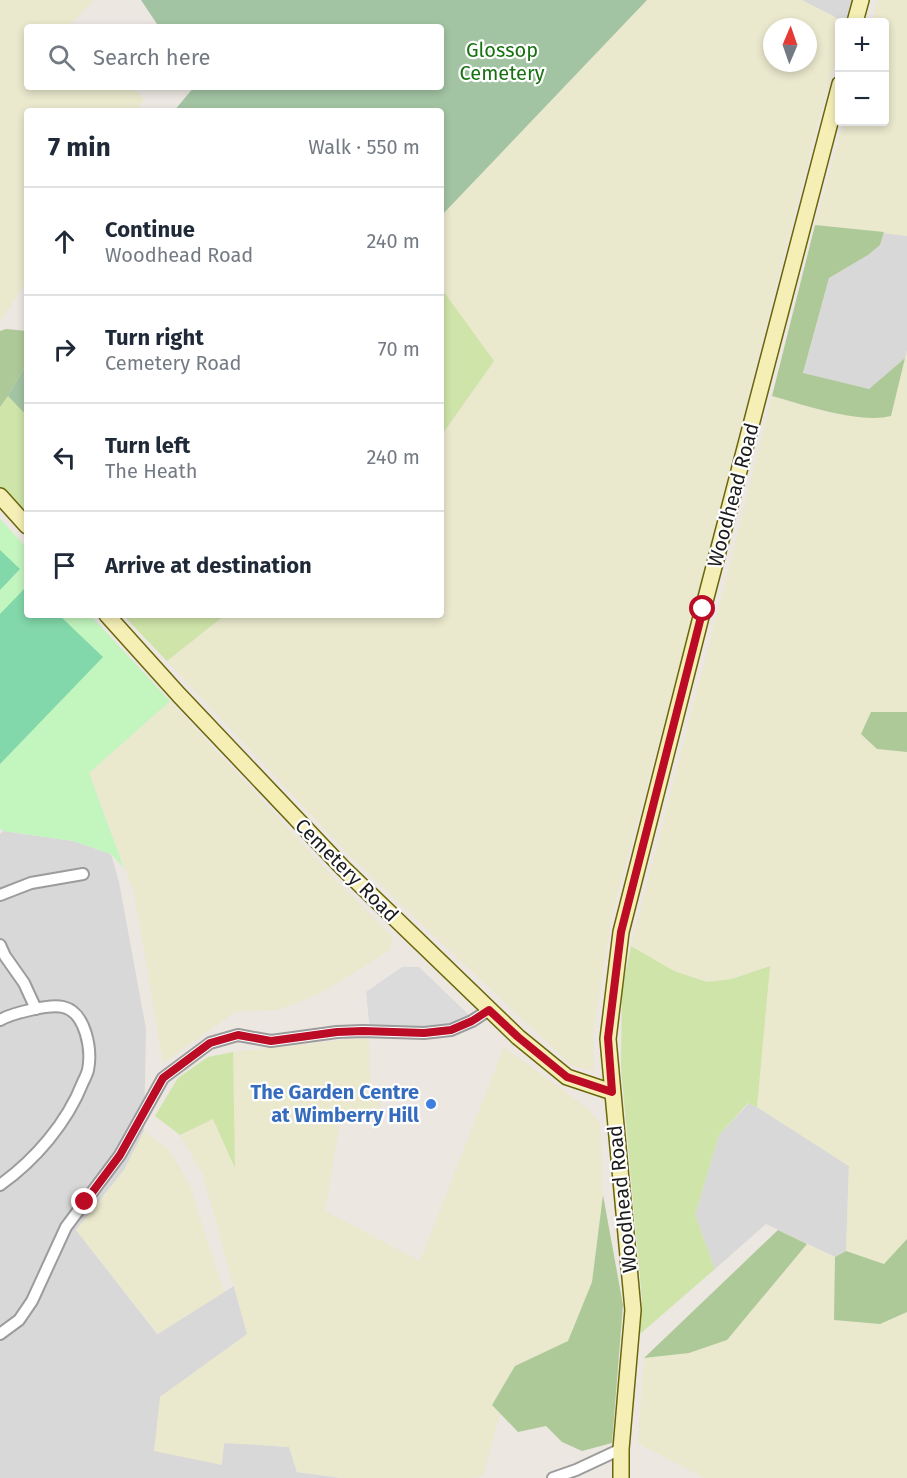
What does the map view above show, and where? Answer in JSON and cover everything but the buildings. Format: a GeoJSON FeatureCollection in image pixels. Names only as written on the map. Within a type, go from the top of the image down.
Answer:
{"type":"FeatureCollection","features":[{"type":"Feature","properties":{"kind":"main road"},"geometry":{"type":"LineString","coordinates":[[856,18],[861,0]]}},
{"type":"Feature","properties":{"kind":"main road","name":"Woodhead Road"},"geometry":{"type":"LineString","coordinates":[[621,1478],[621,1449],[633,1310],[608,1038],[621,932],[835,103]]}},
{"type":"Feature","properties":{"kind":"main road"},"geometry":{"type":"LineString","coordinates":[[0,496],[24,523]]}},
{"type":"Feature","properties":{"kind":"main road","name":"Cemetery Road"},"geometry":{"type":"LineString","coordinates":[[110,618],[179,695],[343,868],[489,1010],[567,1077],[612,1092]]}},
{"type":"Feature","properties":{"kind":"street"},"geometry":{"type":"LineString","coordinates":[[0,895],[32,883],[83,874]]}},
{"type":"Feature","properties":{"kind":"street"},"geometry":{"type":"LineString","coordinates":[[0,945],[24,983],[36,1009]]}},
{"type":"Feature","properties":{"kind":"street"},"geometry":{"type":"LineString","coordinates":[[0,1020],[36,1009],[64,1007],[81,1019],[88,1052],[88,1070],[69,1112],[48,1141],[0,1185]]}},
{"type":"Feature","properties":{"kind":"street"},"geometry":{"type":"LineString","coordinates":[[0,1334],[19,1320],[32,1300],[66,1227],[120,1155],[163,1078],[210,1043],[238,1035],[271,1041],[337,1032],[424,1033],[451,1030],[472,1021],[489,1010]]}},
{"type":"Feature","properties":{"kind":"street"},"geometry":{"type":"LineString","coordinates":[[553,1478],[621,1449]]}},
{"type":"Feature","properties":{"kind":"shaded area"},"geometry":{"type":"Polygon","coordinates":[[[0,0],[94,0],[70,24],[24,24],[24,90],[135,90],[144,99],[138,108],[24,108],[24,285],[0,322],[0,0]]]}},
{"type":"Feature","properties":{"kind":"shaded area"},"geometry":{"type":"Polygon","coordinates":[[[647,0],[802,0],[836,18],[835,63],[680,664],[612,914],[593,1034],[594,1071],[571,1065],[351,857],[167,661],[221,618],[444,618],[444,432],[494,361],[444,292],[444,213],[647,0]]]}},
{"type":"Feature","properties":{"kind":"shaded area"},"geometry":{"type":"Polygon","coordinates":[[[802,0],[854,0],[848,18],[836,18],[802,0]]]}},
{"type":"Feature","properties":{"kind":"shaded area"},"geometry":{"type":"Polygon","coordinates":[[[878,0],[907,0],[907,236],[815,225],[843,126],[889,126],[889,18],[873,18],[878,0]]]}},
{"type":"Feature","properties":{"kind":"shaded area"},"geometry":{"type":"Polygon","coordinates":[[[884,232],[907,236],[907,351],[905,358],[869,389],[803,374],[829,278],[868,255],[880,245],[884,232]]]}},
{"type":"Feature","properties":{"kind":"shaded area"},"geometry":{"type":"Polygon","coordinates":[[[907,351],[907,712],[871,712],[877,749],[907,752],[907,1239],[884,1264],[846,1251],[849,1166],[757,1107],[769,966],[732,979],[707,982],[674,971],[631,946],[772,396],[834,414],[891,416],[907,351]]]}},
{"type":"Feature","properties":{"kind":"shaded area"},"geometry":{"type":"Polygon","coordinates":[[[170,701],[333,877],[393,937],[390,950],[321,993],[278,1010],[235,1012],[163,1063],[134,892],[89,773],[170,701]]]}},
{"type":"Feature","properties":{"kind":"shaded area"},"geometry":{"type":"Polygon","coordinates":[[[3,831],[73,841],[111,854],[119,882],[146,1029],[144,1131],[124,1170],[76,1230],[157,1334],[234,1286],[248,1334],[160,1397],[221,1465],[224,1442],[289,1447],[297,1472],[342,1478],[0,1478],[0,834],[3,831]]]}},
{"type":"Feature","properties":{"kind":"shaded area"},"geometry":{"type":"Polygon","coordinates":[[[402,967],[419,967],[472,1018],[451,1030],[370,1031],[366,992],[402,967]]]}},
{"type":"Feature","properties":{"kind":"shaded area"},"geometry":{"type":"Polygon","coordinates":[[[369,1037],[370,1089],[382,1090],[379,1114],[340,1121],[325,1211],[420,1261],[504,1047],[587,1108],[600,1123],[603,1195],[592,1282],[568,1341],[515,1366],[492,1405],[500,1414],[483,1475],[477,1478],[342,1478],[297,1472],[289,1447],[224,1443],[222,1465],[154,1451],[160,1397],[247,1334],[203,1175],[180,1135],[213,1119],[235,1166],[233,1052],[369,1037]]]}},
{"type":"Feature","properties":{"kind":"shaded area"},"geometry":{"type":"Polygon","coordinates":[[[749,1103],[849,1166],[846,1251],[835,1257],[766,1224],[715,1269],[695,1215],[719,1135],[749,1103]]]}},
{"type":"Feature","properties":{"kind":"shaded area"},"geometry":{"type":"Polygon","coordinates":[[[144,1131],[169,1150],[189,1184],[224,1292],[158,1334],[76,1230],[124,1170],[144,1131]]]}},
{"type":"Feature","properties":{"kind":"shaded area"},"geometry":{"type":"Polygon","coordinates":[[[807,1244],[835,1257],[834,1320],[879,1324],[907,1312],[907,1478],[704,1478],[638,1443],[644,1358],[689,1353],[727,1340],[807,1244]]]}},
{"type":"Feature","properties":{"kind":"green space","name":"Glossop Cemetery"},"geometry":{"type":"Polygon","coordinates":[[[141,0],[647,0],[444,213],[444,108],[176,108],[192,90],[444,90],[444,24],[157,24],[141,0]]]}},
{"type":"Feature","properties":{"kind":"green space"},"geometry":{"type":"Polygon","coordinates":[[[815,225],[884,232],[880,245],[868,255],[829,278],[803,373],[869,389],[905,358],[891,416],[863,418],[848,416],[772,396],[815,225]]]}},
{"type":"Feature","properties":{"kind":"green space"},"geometry":{"type":"Polygon","coordinates":[[[444,292],[494,361],[444,432],[444,292]]]}},
{"type":"Feature","properties":{"kind":"green space"},"geometry":{"type":"Polygon","coordinates":[[[6,329],[24,331],[24,368],[0,407],[0,331],[6,329]]]}},
{"type":"Feature","properties":{"kind":"green space"},"geometry":{"type":"Polygon","coordinates":[[[24,368],[24,413],[8,396],[24,368]]]}},
{"type":"Feature","properties":{"kind":"green space"},"geometry":{"type":"Polygon","coordinates":[[[8,396],[24,413],[24,512],[0,487],[0,407],[8,396]]]}},
{"type":"Feature","properties":{"kind":"green space"},"geometry":{"type":"Polygon","coordinates":[[[0,519],[24,545],[24,618],[93,618],[170,701],[89,773],[124,868],[111,854],[73,841],[3,831],[0,828],[0,519]]]}},
{"type":"Feature","properties":{"kind":"green space"},"geometry":{"type":"Polygon","coordinates":[[[0,550],[20,569],[0,590],[0,550]]]}},
{"type":"Feature","properties":{"kind":"green space"},"geometry":{"type":"Polygon","coordinates":[[[24,589],[24,618],[62,618],[103,657],[0,764],[0,614],[24,589]]]}},
{"type":"Feature","properties":{"kind":"green space"},"geometry":{"type":"Polygon","coordinates":[[[126,618],[221,618],[167,661],[126,618]]]}},
{"type":"Feature","properties":{"kind":"green space"},"geometry":{"type":"Polygon","coordinates":[[[871,712],[907,712],[907,752],[877,749],[861,734],[871,712]]]}},
{"type":"Feature","properties":{"kind":"green space"},"geometry":{"type":"Polygon","coordinates":[[[631,946],[674,971],[707,982],[732,979],[770,966],[757,1107],[748,1103],[719,1135],[695,1215],[715,1269],[640,1334],[642,1300],[621,1067],[622,989],[631,946]]]}},
{"type":"Feature","properties":{"kind":"green space"},"geometry":{"type":"Polygon","coordinates":[[[233,1052],[235,1168],[213,1119],[180,1135],[155,1116],[178,1078],[208,1057],[233,1052]]]}},
{"type":"Feature","properties":{"kind":"green space"},"geometry":{"type":"Polygon","coordinates":[[[603,1195],[623,1305],[612,1443],[582,1451],[562,1442],[546,1426],[518,1432],[492,1405],[515,1366],[568,1341],[592,1282],[603,1195]]]}},
{"type":"Feature","properties":{"kind":"green space"},"geometry":{"type":"Polygon","coordinates":[[[778,1230],[807,1244],[727,1340],[689,1353],[644,1358],[778,1230]]]}},
{"type":"Feature","properties":{"kind":"green space"},"geometry":{"type":"Polygon","coordinates":[[[907,1239],[907,1312],[880,1324],[834,1320],[835,1257],[846,1251],[884,1264],[907,1239]]]}},
{"type":"Feature","properties":{"kind":"place","name":"The Garden Centre at Wimberry Hill"},"geometry":{"type":"Point","coordinates":[431,1104]}},
{"type":"Feature","properties":{"kind":"route"},"geometry":{"type":"LineString","coordinates":[[85,1202],[120,1155],[163,1078],[210,1043],[238,1035],[271,1041],[337,1032],[424,1033],[451,1030],[472,1021],[489,1010],[567,1077],[612,1092],[608,1038],[621,932],[703,609]]}}]}
